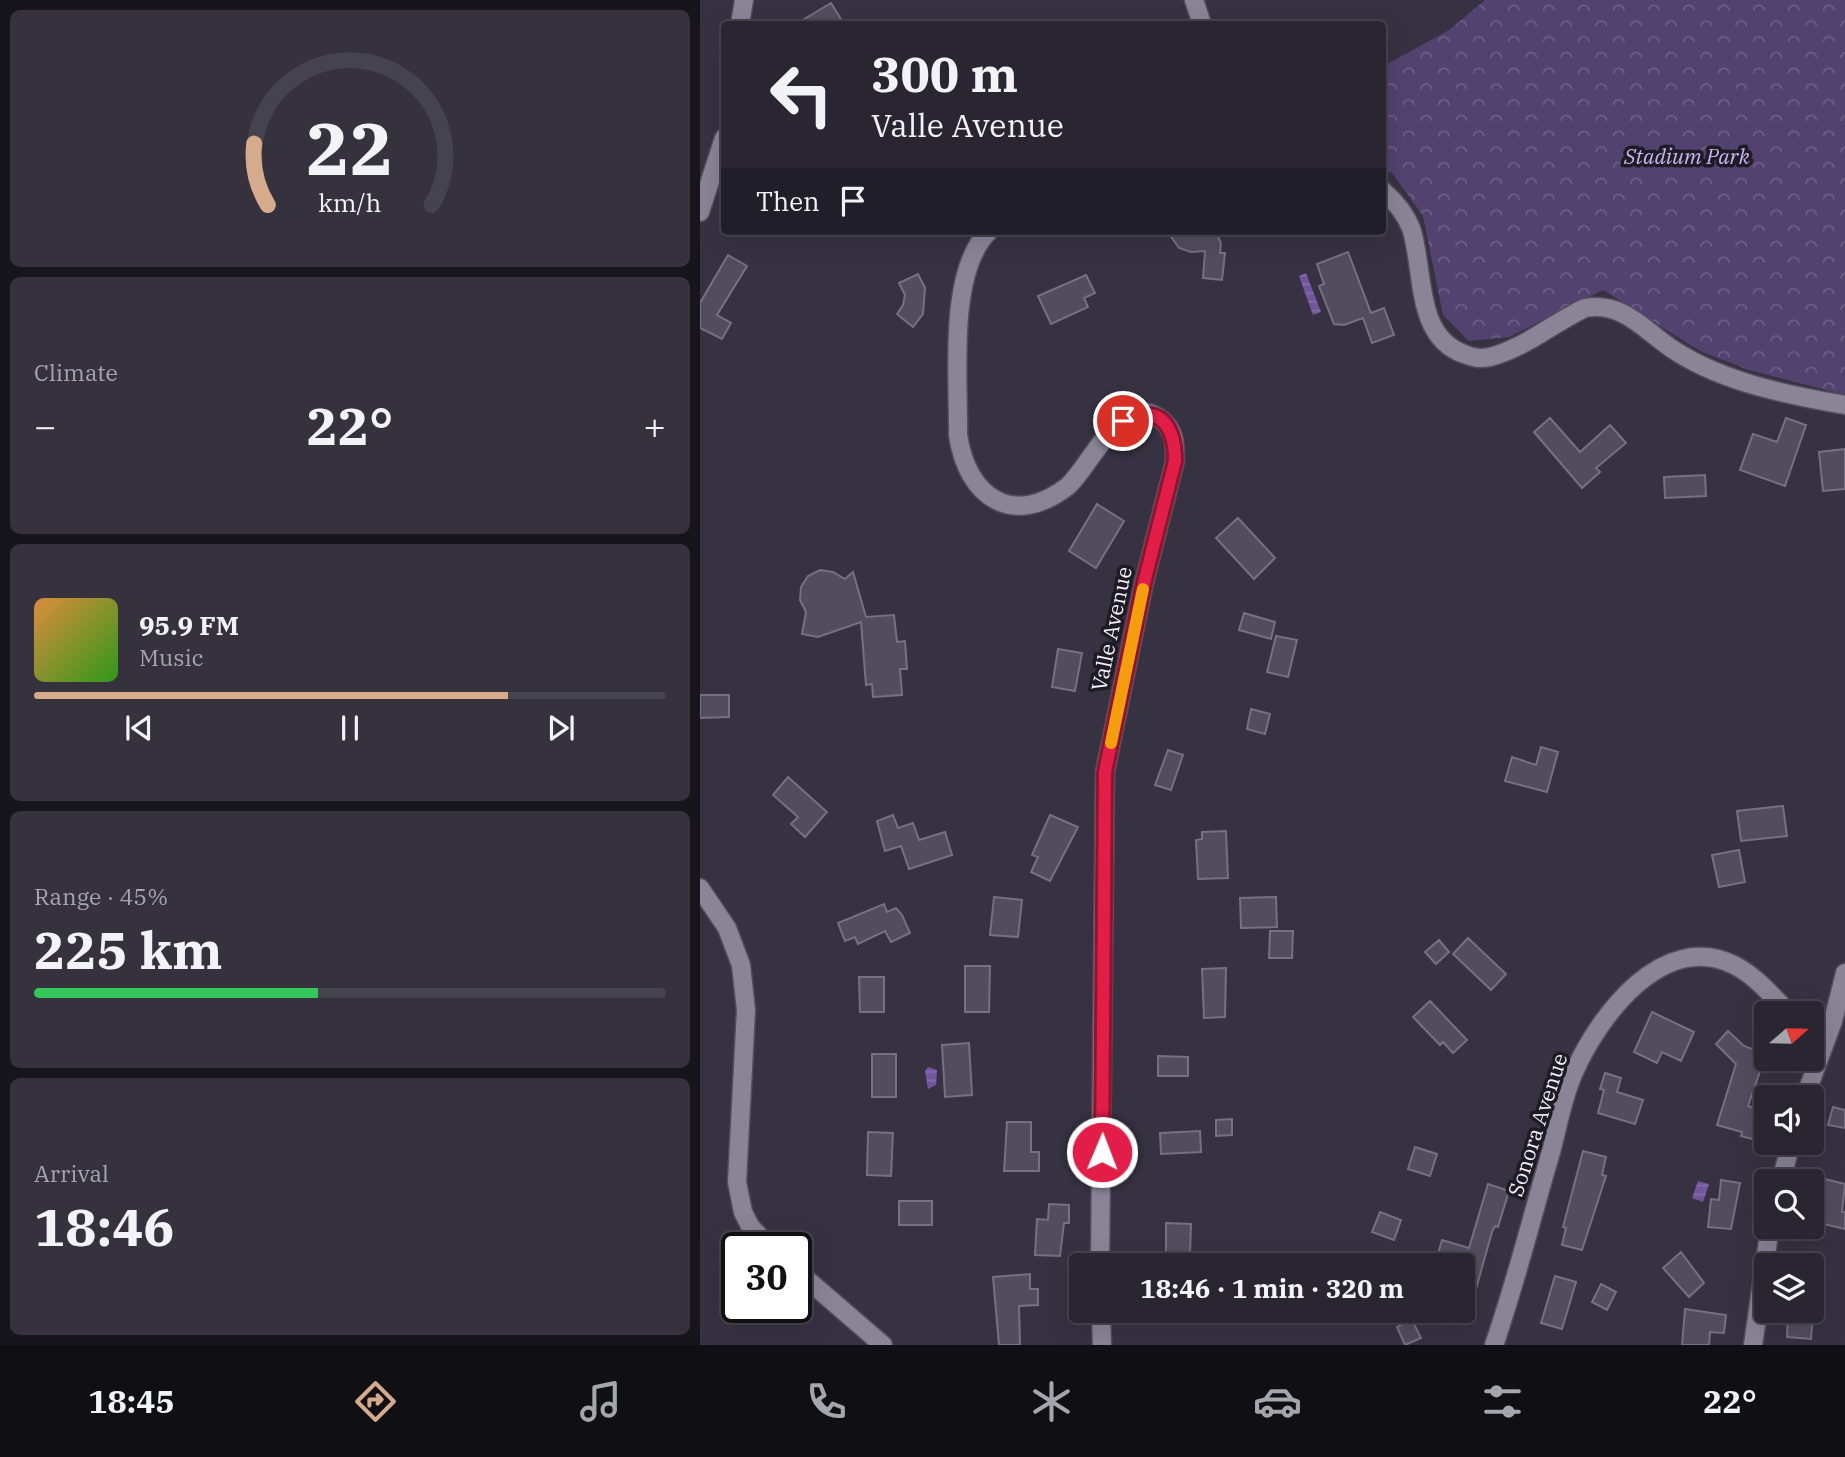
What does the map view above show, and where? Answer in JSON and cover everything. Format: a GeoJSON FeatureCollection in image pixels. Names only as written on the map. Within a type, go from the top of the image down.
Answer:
{"type":"FeatureCollection","features":[{"type":"Feature","properties":{"kind":"street"},"geometry":{"type":"LineString","coordinates":[[740,21],[744,0]]}},
{"type":"Feature","properties":{"kind":"street"},"geometry":{"type":"LineString","coordinates":[[1194,0],[1201,21]]}},
{"type":"Feature","properties":{"kind":"street"},"geometry":{"type":"LineString","coordinates":[[700,212],[721,147]]}},
{"type":"Feature","properties":{"kind":"street"},"geometry":{"type":"LineString","coordinates":[[1386,194],[1400,207],[1411,229],[1428,316],[1437,335],[1454,350],[1480,359],[1493,356],[1514,348],[1585,308],[1597,305],[1624,312],[1677,352],[1713,369],[1760,387],[1845,405]]}},
{"type":"Feature","properties":{"kind":"street","name":"Valle Avenue"},"geometry":{"type":"LineString","coordinates":[[986,235],[970,257],[961,288],[958,435],[961,457],[972,481],[991,499],[1003,504],[1020,505],[1051,496],[1069,485],[1110,431],[1133,416],[1154,415],[1164,422],[1175,440],[1175,461],[1144,583],[1105,772],[1100,1253]]}},
{"type":"Feature","properties":{"kind":"street"},"geometry":{"type":"LineString","coordinates":[[700,888],[727,928],[741,965],[746,1010],[737,1182],[743,1212],[755,1232]]}},
{"type":"Feature","properties":{"kind":"street","name":"Sonora Avenue"},"geometry":{"type":"LineString","coordinates":[[1494,1345],[1573,1072],[1614,1006],[1647,975],[1659,968],[1704,957],[1732,964],[1754,977],[1777,1001]]}},
{"type":"Feature","properties":{"kind":"street"},"geometry":{"type":"LineString","coordinates":[[1824,1037],[1833,1021],[1845,973]]}},
{"type":"Feature","properties":{"kind":"street"},"geometry":{"type":"LineString","coordinates":[[1753,1345],[1768,1239]]}},
{"type":"Feature","properties":{"kind":"street"},"geometry":{"type":"LineString","coordinates":[[812,1284],[884,1345]]}},
{"type":"Feature","properties":{"kind":"street"},"geometry":{"type":"LineString","coordinates":[[1101,1323],[1102,1345]]}},
{"type":"Feature","properties":{"kind":"green space","name":"Stadium Park"},"geometry":{"type":"Polygon","coordinates":[[[1485,0],[1845,0],[1845,395],[1749,370],[1700,351],[1603,290],[1509,337],[1469,341],[1443,315],[1423,216],[1392,173],[1386,171],[1386,65],[1449,30],[1485,0]]]}},
{"type":"Feature","properties":{"kind":"shaded area"},"geometry":{"type":"Polygon","coordinates":[[[1306,273],[1321,312],[1313,315],[1299,276],[1306,273]]]}},
{"type":"Feature","properties":{"kind":"shaded area"},"geometry":{"type":"Polygon","coordinates":[[[928,1067],[937,1070],[936,1085],[928,1089],[925,1071],[928,1067]]]}},
{"type":"Feature","properties":{"kind":"shaded area"},"geometry":{"type":"Polygon","coordinates":[[[1698,1181],[1709,1184],[1703,1202],[1692,1198],[1698,1181]]]}},
{"type":"Feature","properties":{"kind":"building"},"geometry":{"type":"Polygon","coordinates":[[[831,3],[842,21],[801,21],[831,3]]]}},
{"type":"Feature","properties":{"kind":"building"},"geometry":{"type":"Polygon","coordinates":[[[1170,235],[1217,235],[1221,243],[1220,253],[1225,253],[1222,280],[1203,278],[1205,251],[1191,252],[1179,248],[1170,235]]]}},
{"type":"Feature","properties":{"kind":"building"},"geometry":{"type":"Polygon","coordinates":[[[1348,252],[1371,313],[1384,308],[1394,335],[1372,343],[1363,318],[1344,325],[1334,324],[1319,286],[1324,284],[1317,264],[1348,252]]]}},
{"type":"Feature","properties":{"kind":"building"},"geometry":{"type":"Polygon","coordinates":[[[728,255],[747,266],[717,315],[731,323],[722,339],[700,328],[700,303],[728,255]]]}},
{"type":"Feature","properties":{"kind":"building"},"geometry":{"type":"Polygon","coordinates":[[[918,274],[925,288],[923,314],[913,327],[897,314],[905,295],[899,283],[918,274]]]}},
{"type":"Feature","properties":{"kind":"building"},"geometry":{"type":"Polygon","coordinates":[[[1086,275],[1095,293],[1084,298],[1088,307],[1051,324],[1038,296],[1086,275]]]}},
{"type":"Feature","properties":{"kind":"building"},"geometry":{"type":"Polygon","coordinates":[[[1550,418],[1580,452],[1610,425],[1626,443],[1596,468],[1600,472],[1582,488],[1534,432],[1550,418]]]}},
{"type":"Feature","properties":{"kind":"building"},"geometry":{"type":"Polygon","coordinates":[[[1786,418],[1806,425],[1785,486],[1740,470],[1753,434],[1777,442],[1786,418]]]}},
{"type":"Feature","properties":{"kind":"building"},"geometry":{"type":"Polygon","coordinates":[[[1845,449],[1845,489],[1823,491],[1819,452],[1845,449]]]}},
{"type":"Feature","properties":{"kind":"building"},"geometry":{"type":"Polygon","coordinates":[[[1705,475],[1706,496],[1665,498],[1664,477],[1705,475]]]}},
{"type":"Feature","properties":{"kind":"building"},"geometry":{"type":"Polygon","coordinates":[[[1097,504],[1124,521],[1096,568],[1069,551],[1097,504]]]}},
{"type":"Feature","properties":{"kind":"building"},"geometry":{"type":"Polygon","coordinates":[[[1238,518],[1275,558],[1254,579],[1216,538],[1238,518]]]}},
{"type":"Feature","properties":{"kind":"building"},"geometry":{"type":"Polygon","coordinates":[[[820,570],[833,572],[845,579],[853,572],[866,617],[894,615],[897,642],[905,641],[907,669],[900,669],[902,695],[873,697],[872,684],[866,685],[861,622],[818,637],[802,634],[806,612],[800,600],[801,587],[808,576],[820,570]]]}},
{"type":"Feature","properties":{"kind":"building"},"geometry":{"type":"Polygon","coordinates":[[[1244,613],[1275,622],[1271,639],[1239,630],[1244,613]]]}},
{"type":"Feature","properties":{"kind":"building"},"geometry":{"type":"Polygon","coordinates":[[[1276,636],[1297,640],[1288,677],[1267,672],[1276,636]]]}},
{"type":"Feature","properties":{"kind":"building"},"geometry":{"type":"Polygon","coordinates":[[[1058,649],[1082,653],[1075,691],[1052,687],[1058,649]]]}},
{"type":"Feature","properties":{"kind":"building"},"geometry":{"type":"Polygon","coordinates":[[[700,695],[729,695],[729,717],[700,718],[700,695]]]}},
{"type":"Feature","properties":{"kind":"building"},"geometry":{"type":"Polygon","coordinates":[[[1251,709],[1270,714],[1265,734],[1247,729],[1251,709]]]}},
{"type":"Feature","properties":{"kind":"building"},"geometry":{"type":"Polygon","coordinates":[[[1541,747],[1558,752],[1547,792],[1505,781],[1512,757],[1536,765],[1541,747]]]}},
{"type":"Feature","properties":{"kind":"building"},"geometry":{"type":"Polygon","coordinates":[[[1168,750],[1183,755],[1171,790],[1155,785],[1168,750]]]}},
{"type":"Feature","properties":{"kind":"building"},"geometry":{"type":"Polygon","coordinates":[[[788,777],[827,812],[805,837],[791,824],[798,817],[773,795],[788,777]]]}},
{"type":"Feature","properties":{"kind":"building"},"geometry":{"type":"Polygon","coordinates":[[[1783,806],[1787,836],[1741,841],[1737,811],[1783,806]]]}},
{"type":"Feature","properties":{"kind":"building"},"geometry":{"type":"Polygon","coordinates":[[[893,815],[898,828],[913,823],[919,840],[945,832],[952,855],[909,869],[901,846],[885,851],[877,821],[893,815]]]}},
{"type":"Feature","properties":{"kind":"building"},"geometry":{"type":"Polygon","coordinates":[[[1050,815],[1078,827],[1050,881],[1031,872],[1038,857],[1032,855],[1050,815]]]}},
{"type":"Feature","properties":{"kind":"building"},"geometry":{"type":"Polygon","coordinates":[[[1226,831],[1228,878],[1198,879],[1196,840],[1202,839],[1202,832],[1226,831]]]}},
{"type":"Feature","properties":{"kind":"building"},"geometry":{"type":"Polygon","coordinates":[[[1739,850],[1745,882],[1719,887],[1712,855],[1739,850]]]}},
{"type":"Feature","properties":{"kind":"building"},"geometry":{"type":"Polygon","coordinates":[[[994,897],[1022,900],[1018,937],[990,935],[994,897]]]}},
{"type":"Feature","properties":{"kind":"building"},"geometry":{"type":"Polygon","coordinates":[[[1276,897],[1277,927],[1241,928],[1240,898],[1276,897]]]}},
{"type":"Feature","properties":{"kind":"building"},"geometry":{"type":"Polygon","coordinates":[[[884,904],[887,912],[896,908],[910,933],[891,942],[885,931],[858,944],[855,937],[845,941],[838,923],[884,904]]]}},
{"type":"Feature","properties":{"kind":"building"},"geometry":{"type":"Polygon","coordinates":[[[1270,931],[1293,931],[1292,958],[1269,958],[1270,931]]]}},
{"type":"Feature","properties":{"kind":"building"},"geometry":{"type":"Polygon","coordinates":[[[1468,938],[1506,974],[1491,990],[1453,954],[1468,938]]]}},
{"type":"Feature","properties":{"kind":"building"},"geometry":{"type":"Polygon","coordinates":[[[1439,940],[1449,952],[1436,964],[1425,952],[1439,940]]]}},
{"type":"Feature","properties":{"kind":"building"},"geometry":{"type":"Polygon","coordinates":[[[965,966],[990,966],[989,1012],[965,1012],[965,966]]]}},
{"type":"Feature","properties":{"kind":"building"},"geometry":{"type":"Polygon","coordinates":[[[1226,968],[1225,1017],[1204,1018],[1202,969],[1226,968]]]}},
{"type":"Feature","properties":{"kind":"building"},"geometry":{"type":"Polygon","coordinates":[[[859,977],[884,977],[884,1012],[860,1012],[859,977]]]}},
{"type":"Feature","properties":{"kind":"building"},"geometry":{"type":"Polygon","coordinates":[[[1430,1001],[1467,1040],[1453,1053],[1443,1042],[1440,1045],[1413,1017],[1430,1001]]]}},
{"type":"Feature","properties":{"kind":"building"},"geometry":{"type":"Polygon","coordinates":[[[1652,1012],[1694,1032],[1681,1061],[1662,1052],[1657,1063],[1634,1052],[1652,1012]]]}},
{"type":"Feature","properties":{"kind":"building"},"geometry":{"type":"Polygon","coordinates":[[[1728,1031],[1744,1046],[1754,1050],[1754,1071],[1760,1071],[1748,1106],[1754,1108],[1754,1139],[1741,1136],[1742,1132],[1717,1125],[1736,1064],[1716,1044],[1728,1031]]]}},
{"type":"Feature","properties":{"kind":"building"},"geometry":{"type":"Polygon","coordinates":[[[969,1043],[972,1095],[945,1097],[942,1045],[969,1043]]]}},
{"type":"Feature","properties":{"kind":"building"},"geometry":{"type":"Polygon","coordinates":[[[872,1054],[896,1054],[896,1097],[872,1097],[872,1054]]]}},
{"type":"Feature","properties":{"kind":"building"},"geometry":{"type":"Polygon","coordinates":[[[1158,1056],[1188,1057],[1188,1076],[1158,1076],[1158,1056]]]}},
{"type":"Feature","properties":{"kind":"building"},"geometry":{"type":"Polygon","coordinates":[[[1605,1073],[1621,1078],[1617,1092],[1643,1100],[1635,1124],[1598,1113],[1604,1090],[1600,1089],[1605,1073]]]}},
{"type":"Feature","properties":{"kind":"building"},"geometry":{"type":"Polygon","coordinates":[[[1833,1107],[1845,1110],[1845,1128],[1828,1125],[1833,1107]]]}},
{"type":"Feature","properties":{"kind":"building"},"geometry":{"type":"Polygon","coordinates":[[[1232,1119],[1232,1135],[1216,1136],[1216,1120],[1232,1119]]]}},
{"type":"Feature","properties":{"kind":"building"},"geometry":{"type":"Polygon","coordinates":[[[1007,1122],[1031,1122],[1031,1152],[1039,1152],[1039,1171],[1004,1171],[1007,1122]]]}},
{"type":"Feature","properties":{"kind":"building"},"geometry":{"type":"Polygon","coordinates":[[[1200,1131],[1201,1152],[1161,1154],[1160,1133],[1200,1131]]]}},
{"type":"Feature","properties":{"kind":"building"},"geometry":{"type":"Polygon","coordinates":[[[868,1132],[893,1133],[891,1176],[867,1175],[868,1132]]]}},
{"type":"Feature","properties":{"kind":"building"},"geometry":{"type":"Polygon","coordinates":[[[1415,1147],[1437,1154],[1430,1176],[1408,1169],[1415,1147]]]}},
{"type":"Feature","properties":{"kind":"building"},"geometry":{"type":"Polygon","coordinates":[[[1583,1151],[1606,1157],[1602,1175],[1606,1176],[1582,1250],[1562,1245],[1566,1228],[1563,1227],[1583,1151]]]}},
{"type":"Feature","properties":{"kind":"building"},"geometry":{"type":"Polygon","coordinates":[[[1824,1179],[1845,1184],[1842,1212],[1845,1212],[1845,1229],[1824,1224],[1824,1179]]]}},
{"type":"Feature","properties":{"kind":"building"},"geometry":{"type":"Polygon","coordinates":[[[1721,1180],[1740,1183],[1731,1229],[1708,1227],[1711,1199],[1719,1200],[1721,1180]]]}},
{"type":"Feature","properties":{"kind":"building"},"geometry":{"type":"Polygon","coordinates":[[[1488,1184],[1509,1191],[1498,1227],[1495,1226],[1492,1232],[1475,1293],[1475,1253],[1438,1253],[1442,1240],[1469,1248],[1488,1184]]]}},
{"type":"Feature","properties":{"kind":"building"},"geometry":{"type":"Polygon","coordinates":[[[899,1201],[932,1201],[932,1225],[899,1225],[899,1201]]]}},
{"type":"Feature","properties":{"kind":"building"},"geometry":{"type":"Polygon","coordinates":[[[1049,1204],[1069,1205],[1069,1223],[1064,1223],[1060,1256],[1035,1255],[1037,1219],[1048,1220],[1049,1204]]]}},
{"type":"Feature","properties":{"kind":"building"},"geometry":{"type":"Polygon","coordinates":[[[1380,1212],[1401,1220],[1394,1240],[1372,1232],[1380,1212]]]}},
{"type":"Feature","properties":{"kind":"building"},"geometry":{"type":"Polygon","coordinates":[[[1166,1223],[1191,1224],[1190,1253],[1166,1253],[1166,1223]]]}},
{"type":"Feature","properties":{"kind":"building"},"geometry":{"type":"Polygon","coordinates":[[[1681,1252],[1704,1283],[1689,1297],[1663,1268],[1681,1252]]]}},
{"type":"Feature","properties":{"kind":"building"},"geometry":{"type":"Polygon","coordinates":[[[1030,1274],[1030,1289],[1038,1289],[1038,1305],[1019,1306],[1020,1345],[999,1345],[993,1277],[1030,1274]]]}},
{"type":"Feature","properties":{"kind":"building"},"geometry":{"type":"Polygon","coordinates":[[[1555,1276],[1576,1282],[1562,1329],[1541,1323],[1555,1276]]]}},
{"type":"Feature","properties":{"kind":"building"},"geometry":{"type":"Polygon","coordinates":[[[1601,1284],[1616,1292],[1607,1310],[1592,1302],[1601,1284]]]}},
{"type":"Feature","properties":{"kind":"building"},"geometry":{"type":"Polygon","coordinates":[[[1685,1309],[1726,1315],[1724,1333],[1710,1332],[1709,1345],[1682,1345],[1685,1309]]]}},
{"type":"Feature","properties":{"kind":"building"},"geometry":{"type":"Polygon","coordinates":[[[1414,1323],[1421,1338],[1405,1345],[1397,1327],[1414,1323]]]}},
{"type":"Feature","properties":{"kind":"building"},"geometry":{"type":"Polygon","coordinates":[[[1788,1323],[1812,1323],[1811,1339],[1787,1337],[1788,1323]]]}},
{"type":"Feature","properties":{"kind":"slow traffic"},"geometry":{"type":"LineString","coordinates":[[1111,743],[1143,589]]}},
{"type":"Feature","properties":{"kind":"route"},"geometry":{"type":"LineString","coordinates":[[1102,1152],[1105,772],[1144,583],[1175,461],[1175,440],[1164,422],[1154,415],[1142,414],[1123,421]]}}]}
